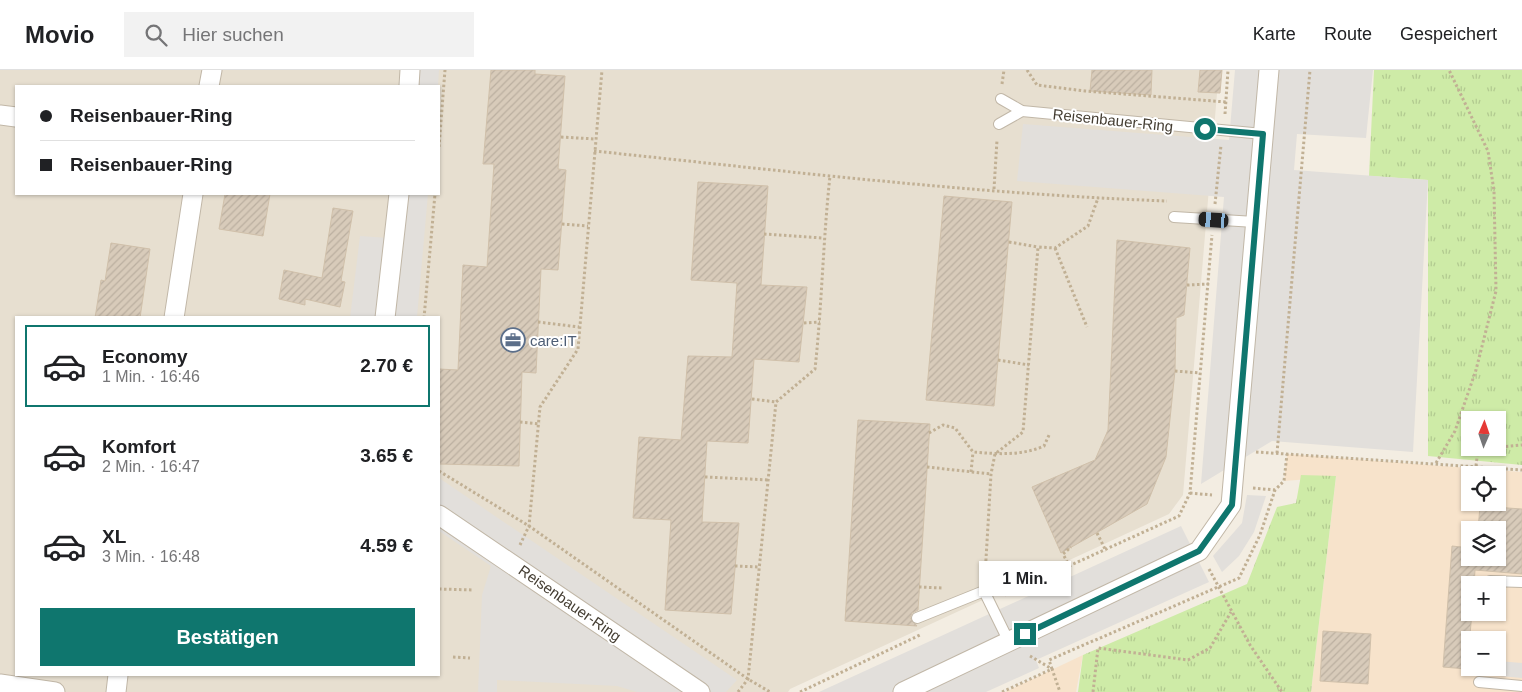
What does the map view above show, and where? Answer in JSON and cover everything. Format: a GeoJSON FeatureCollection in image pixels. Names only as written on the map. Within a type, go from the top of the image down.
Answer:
{"type":"FeatureCollection","features":[{"type":"Feature","properties":{"kind":"street"},"geometry":{"type":"LineString","coordinates":[[210,85],[212,70]]}},
{"type":"Feature","properties":{"kind":"street"},"geometry":{"type":"LineString","coordinates":[[409,85],[410,70]]}},
{"type":"Feature","properties":{"kind":"street"},"geometry":{"type":"LineString","coordinates":[[903,692],[1199,551],[1232,505],[1269,70]]}},
{"type":"Feature","properties":{"kind":"street"},"geometry":{"type":"LineString","coordinates":[[0,115],[15,117]]}},
{"type":"Feature","properties":{"kind":"street"},"geometry":{"type":"LineString","coordinates":[[174,316],[193,195]]}},
{"type":"Feature","properties":{"kind":"street"},"geometry":{"type":"LineString","coordinates":[[385,316],[399,195]]}},
{"type":"Feature","properties":{"kind":"street","name":"Reisenbauer-Ring"},"geometry":{"type":"LineString","coordinates":[[440,516],[700,692]]}},
{"type":"Feature","properties":{"kind":"street"},"geometry":{"type":"LineString","coordinates":[[116,692],[118,676]]}},
{"type":"Feature","properties":{"kind":"street"},"geometry":{"type":"LineString","coordinates":[[0,684],[55,692]]}},
{"type":"Feature","properties":{"kind":"lane","name":"Reisenbauer-Ring"},"geometry":{"type":"LineString","coordinates":[[1002,94],[1022,111],[1263,134]]}},
{"type":"Feature","properties":{"kind":"lane"},"geometry":{"type":"LineString","coordinates":[[998,128],[1022,111]]}},
{"type":"Feature","properties":{"kind":"lane"},"geometry":{"type":"LineString","coordinates":[[1174,217],[1214,220],[1256,215]]}},
{"type":"Feature","properties":{"kind":"lane"},"geometry":{"type":"LineString","coordinates":[[1506,582],[1522,582]]}},
{"type":"Feature","properties":{"kind":"lane"},"geometry":{"type":"LineString","coordinates":[[917,618],[984,591],[1008,642]]}},
{"type":"Feature","properties":{"kind":"lane"},"geometry":{"type":"LineString","coordinates":[[1479,682],[1522,686]]}},
{"type":"Feature","properties":{"kind":"path"},"geometry":{"type":"LineString","coordinates":[[440,134],[445,70]]}},
{"type":"Feature","properties":{"kind":"path"},"geometry":{"type":"LineString","coordinates":[[529,526],[540,424],[540,407],[578,349],[602,70]]}},
{"type":"Feature","properties":{"kind":"path"},"geometry":{"type":"LineString","coordinates":[[1002,94],[1004,70]]}},
{"type":"Feature","properties":{"kind":"path"},"geometry":{"type":"LineString","coordinates":[[1026,70],[1037,85],[1085,91],[1226,102]]}},
{"type":"Feature","properties":{"kind":"path"},"geometry":{"type":"LineString","coordinates":[[990,602],[1179,516],[1190,493],[1228,70]]}},
{"type":"Feature","properties":{"kind":"path"},"geometry":{"type":"LineString","coordinates":[[1277,453],[1310,70]]}},
{"type":"Feature","properties":{"kind":"path"},"geometry":{"type":"LineString","coordinates":[[1436,463],[1455,431],[1476,370],[1496,291],[1494,191],[1488,151],[1449,70]]}},
{"type":"Feature","properties":{"kind":"path"},"geometry":{"type":"LineString","coordinates":[[994,189],[998,128]]}},
{"type":"Feature","properties":{"kind":"path"},"geometry":{"type":"LineString","coordinates":[[561,137],[595,139]]}},
{"type":"Feature","properties":{"kind":"path"},"geometry":{"type":"LineString","coordinates":[[594,151],[830,176],[1098,198],[1176,201]]}},
{"type":"Feature","properties":{"kind":"path"},"geometry":{"type":"LineString","coordinates":[[738,692],[748,679],[776,402],[815,369],[820,322],[823,238],[830,176]]}},
{"type":"Feature","properties":{"kind":"path"},"geometry":{"type":"LineString","coordinates":[[424,316],[435,195]]}},
{"type":"Feature","properties":{"kind":"path"},"geometry":{"type":"LineString","coordinates":[[1008,242],[1055,248],[1088,226],[1098,198]]}},
{"type":"Feature","properties":{"kind":"path"},"geometry":{"type":"LineString","coordinates":[[1206,202],[1256,215]]}},
{"type":"Feature","properties":{"kind":"path"},"geometry":{"type":"LineString","coordinates":[[562,224],[588,226]]}},
{"type":"Feature","properties":{"kind":"path"},"geometry":{"type":"LineString","coordinates":[[764,234],[823,238]]}},
{"type":"Feature","properties":{"kind":"path"},"geometry":{"type":"LineString","coordinates":[[984,591],[991,474],[996,454],[1023,432],[1038,247]]}},
{"type":"Feature","properties":{"kind":"path"},"geometry":{"type":"LineString","coordinates":[[1055,248],[1087,327]]}},
{"type":"Feature","properties":{"kind":"path"},"geometry":{"type":"LineString","coordinates":[[1187,285],[1209,284]]}},
{"type":"Feature","properties":{"kind":"path"},"geometry":{"type":"LineString","coordinates":[[538,322],[579,327]]}},
{"type":"Feature","properties":{"kind":"path"},"geometry":{"type":"LineString","coordinates":[[804,322],[820,322]]}},
{"type":"Feature","properties":{"kind":"path"},"geometry":{"type":"LineString","coordinates":[[998,360],[1029,365]]}},
{"type":"Feature","properties":{"kind":"path"},"geometry":{"type":"LineString","coordinates":[[1175,371],[1200,373]]}},
{"type":"Feature","properties":{"kind":"path"},"geometry":{"type":"LineString","coordinates":[[752,399],[776,402]]}},
{"type":"Feature","properties":{"kind":"path"},"geometry":{"type":"LineString","coordinates":[[520,422],[540,424]]}},
{"type":"Feature","properties":{"kind":"path"},"geometry":{"type":"LineString","coordinates":[[929,433],[943,425],[955,428],[973,452],[971,472]]}},
{"type":"Feature","properties":{"kind":"path"},"geometry":{"type":"LineString","coordinates":[[973,452],[996,454],[1029,453],[1044,446],[1050,433]]}},
{"type":"Feature","properties":{"kind":"path"},"geometry":{"type":"LineString","coordinates":[[1236,451],[1476,466],[1478,449],[1522,445]]}},
{"type":"Feature","properties":{"kind":"path"},"geometry":{"type":"LineString","coordinates":[[1060,692],[1050,660],[1239,578],[1260,535],[1275,490],[1284,481],[1287,454]]}},
{"type":"Feature","properties":{"kind":"path"},"geometry":{"type":"LineString","coordinates":[[927,467],[991,474]]}},
{"type":"Feature","properties":{"kind":"path"},"geometry":{"type":"LineString","coordinates":[[1506,469],[1522,470]]}},
{"type":"Feature","properties":{"kind":"path"},"geometry":{"type":"LineString","coordinates":[[440,472],[529,526],[748,679],[770,692]]}},
{"type":"Feature","properties":{"kind":"path"},"geometry":{"type":"LineString","coordinates":[[705,477],[769,480]]}},
{"type":"Feature","properties":{"kind":"path"},"geometry":{"type":"LineString","coordinates":[[1097,533],[1106,550]]}},
{"type":"Feature","properties":{"kind":"path"},"geometry":{"type":"LineString","coordinates":[[1070,567],[1063,554],[1071,547]]}},
{"type":"Feature","properties":{"kind":"path"},"geometry":{"type":"LineString","coordinates":[[735,566],[760,567]]}},
{"type":"Feature","properties":{"kind":"path"},"geometry":{"type":"LineString","coordinates":[[1218,586],[1231,612],[1282,692]]}},
{"type":"Feature","properties":{"kind":"path"},"geometry":{"type":"LineString","coordinates":[[440,589],[474,590]]}},
{"type":"Feature","properties":{"kind":"path"},"geometry":{"type":"LineString","coordinates":[[1093,692],[1098,648],[1188,660],[1210,648],[1231,612]]}},
{"type":"Feature","properties":{"kind":"path"},"geometry":{"type":"LineString","coordinates":[[801,692],[927,632]]}},
{"type":"Feature","properties":{"kind":"path"},"geometry":{"type":"LineString","coordinates":[[1008,642],[1052,669]]}},
{"type":"Feature","properties":{"kind":"path"},"geometry":{"type":"LineString","coordinates":[[453,657],[470,658]]}},
{"type":"Feature","properties":{"kind":"path"},"geometry":{"type":"LineString","coordinates":[[1002,692],[1052,669]]}},
{"type":"Feature","properties":{"kind":"shaded area"},"geometry":{"type":"Polygon","coordinates":[[[0,70],[1219,70],[1183,495],[1169,514],[790,689],[788,692],[0,692],[0,70]]]}},
{"type":"Feature","properties":{"kind":"shaded area"},"geometry":{"type":"Polygon","coordinates":[[[419,70],[439,70],[438,85],[417,85],[419,70]]]}},
{"type":"Feature","properties":{"kind":"shaded area"},"geometry":{"type":"Polygon","coordinates":[[[1235,70],[1373,70],[1366,138],[1297,134],[1294,170],[1428,180],[1413,452],[1272,441],[1201,484],[1224,197],[1017,181],[1023,124],[1229,140],[1235,70]]]}},
{"type":"Feature","properties":{"kind":"shaded area"},"geometry":{"type":"Polygon","coordinates":[[[406,195],[428,195],[417,316],[350,316],[360,236],[402,239],[406,195]]]}},
{"type":"Feature","properties":{"kind":"shaded area"},"geometry":{"type":"Polygon","coordinates":[[[1287,454],[1461,467],[1461,511],[1506,511],[1506,471],[1522,472],[1522,692],[1311,692],[1336,477],[1284,481],[1287,454]]]}},
{"type":"Feature","properties":{"kind":"shaded area"},"geometry":{"type":"Polygon","coordinates":[[[440,479],[737,680],[726,692],[637,692],[617,686],[497,680],[497,692],[478,692],[482,595],[491,566],[440,532],[440,479]]]}},
{"type":"Feature","properties":{"kind":"shaded area"},"geometry":{"type":"Polygon","coordinates":[[[1247,495],[1266,496],[1254,532],[1239,556],[1222,572],[1213,556],[1242,523],[1247,495]]]}},
{"type":"Feature","properties":{"kind":"shaded area"},"geometry":{"type":"Polygon","coordinates":[[[1181,526],[1209,582],[1036,660],[1039,668],[986,692],[819,692],[1181,526]]]}},
{"type":"Feature","properties":{"kind":"shaded area"},"geometry":{"type":"Polygon","coordinates":[[[1083,655],[1076,692],[1005,692],[1083,655]]]}},
{"type":"Feature","properties":{"kind":"shaded area"},"geometry":{"type":"Polygon","coordinates":[[[1506,662],[1522,663],[1522,678],[1500,676],[1506,676],[1506,662]]]}},
{"type":"Feature","properties":{"kind":"green space"},"geometry":{"type":"Polygon","coordinates":[[[1374,70],[1522,70],[1522,465],[1428,456],[1428,180],[1369,176],[1374,70]]]}},
{"type":"Feature","properties":{"kind":"green space"},"geometry":{"type":"Polygon","coordinates":[[[1301,475],[1336,476],[1311,692],[1078,692],[1083,655],[1247,584],[1277,507],[1296,503],[1301,475]]]}},
{"type":"Feature","properties":{"kind":"building"},"geometry":{"type":"Polygon","coordinates":[[[491,70],[535,70],[535,74],[565,76],[558,169],[566,170],[558,270],[541,269],[536,373],[522,372],[519,466],[440,464],[440,369],[458,370],[463,265],[487,267],[494,164],[483,164],[491,70]]]}},
{"type":"Feature","properties":{"kind":"building"},"geometry":{"type":"Polygon","coordinates":[[[1092,70],[1152,70],[1151,95],[1090,91],[1092,70]]]}},
{"type":"Feature","properties":{"kind":"building"},"geometry":{"type":"Polygon","coordinates":[[[1200,70],[1222,70],[1220,93],[1198,92],[1200,70]]]}},
{"type":"Feature","properties":{"kind":"building"},"geometry":{"type":"Polygon","coordinates":[[[698,182],[768,186],[761,285],[807,287],[799,362],[754,359],[748,443],[707,441],[702,522],[739,523],[731,614],[665,610],[671,520],[633,518],[639,437],[681,440],[688,356],[732,357],[737,283],[691,280],[698,182]]]}},
{"type":"Feature","properties":{"kind":"building"},"geometry":{"type":"Polygon","coordinates":[[[225,195],[270,195],[263,236],[219,229],[225,195]]]}},
{"type":"Feature","properties":{"kind":"building"},"geometry":{"type":"Polygon","coordinates":[[[944,196],[1012,202],[994,406],[926,400],[944,196]]]}},
{"type":"Feature","properties":{"kind":"building"},"geometry":{"type":"Polygon","coordinates":[[[333,208],[353,211],[341,281],[345,282],[340,307],[305,299],[305,305],[279,299],[284,270],[322,278],[333,208]]]}},
{"type":"Feature","properties":{"kind":"building"},"geometry":{"type":"Polygon","coordinates":[[[1117,240],[1190,248],[1184,315],[1176,318],[1175,371],[1166,457],[1147,504],[1061,553],[1032,487],[1095,460],[1108,430],[1117,240]]]}},
{"type":"Feature","properties":{"kind":"building"},"geometry":{"type":"Polygon","coordinates":[[[111,243],[150,249],[140,316],[95,316],[101,280],[105,281],[111,243]]]}},
{"type":"Feature","properties":{"kind":"building"},"geometry":{"type":"Polygon","coordinates":[[[858,420],[930,424],[918,610],[912,613],[910,618],[917,626],[845,621],[858,420]]]}},
{"type":"Feature","properties":{"kind":"building"},"geometry":{"type":"Polygon","coordinates":[[[1506,508],[1522,509],[1522,574],[1475,570],[1475,576],[1461,576],[1461,621],[1471,621],[1470,631],[1461,631],[1461,668],[1443,667],[1452,546],[1461,547],[1461,566],[1506,566],[1506,521],[1479,521],[1480,511],[1506,511],[1506,508]]]}},
{"type":"Feature","properties":{"kind":"building"},"geometry":{"type":"Polygon","coordinates":[[[1323,631],[1371,634],[1368,684],[1320,681],[1323,631]]]}},
{"type":"Feature","properties":{"kind":"place","name":"care:IT"},"geometry":{"type":"Point","coordinates":[513,340]}},
{"type":"Feature","properties":{"kind":"route"},"geometry":{"type":"LineString","coordinates":[[1025,634],[1199,551],[1232,505],[1263,134],[1205,129]]}}]}
